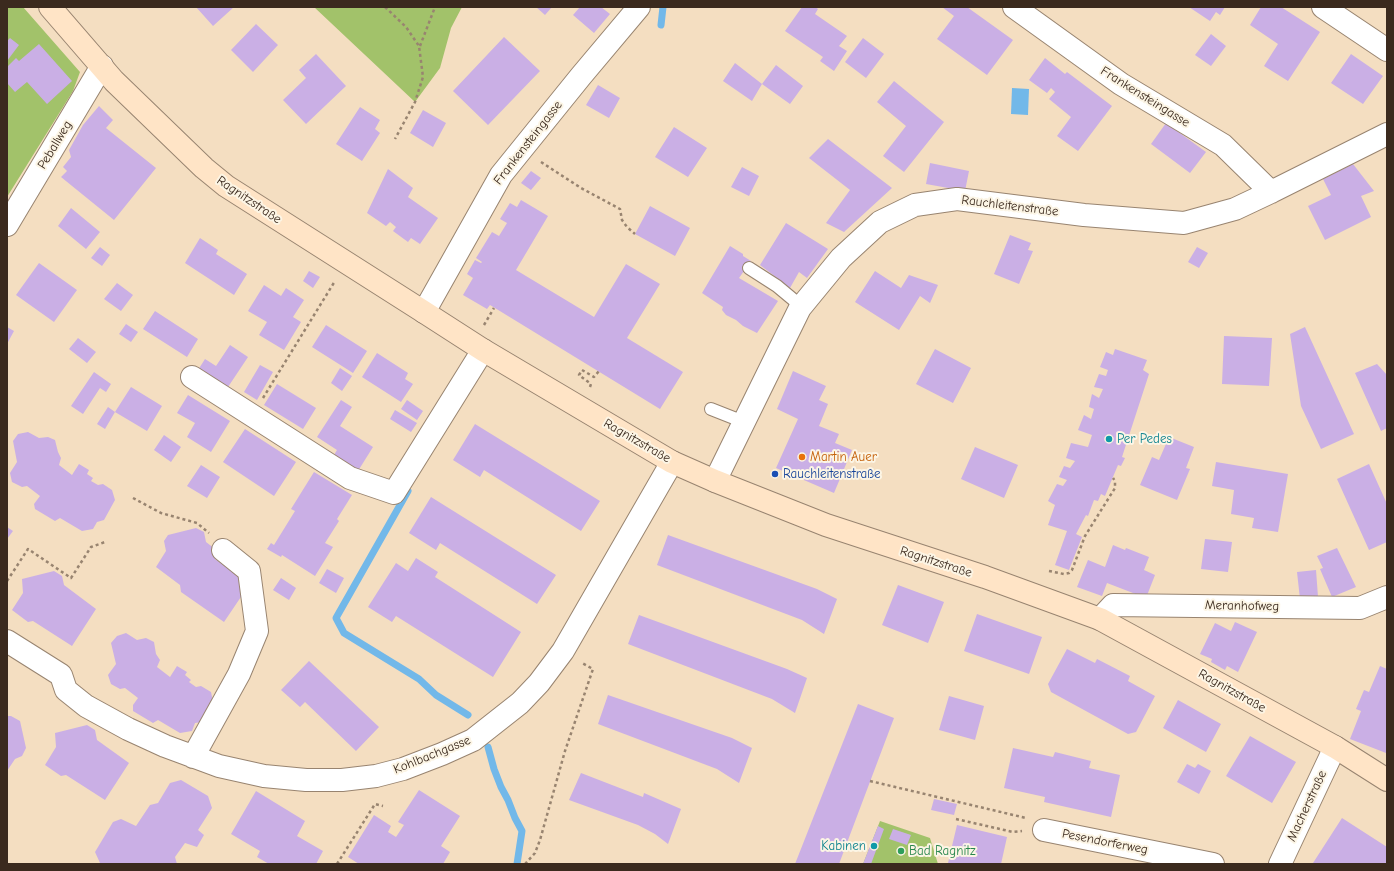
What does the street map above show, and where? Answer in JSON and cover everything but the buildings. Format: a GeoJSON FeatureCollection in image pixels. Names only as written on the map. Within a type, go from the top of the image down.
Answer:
{"type":"FeatureCollection","features":[{"type":"Feature","properties":{"kind":"main road","name":"Ragnitzstraße"},"geometry":{"type":"LineString","coordinates":[[50,7],[114,81],[204,168],[226,186],[424,312],[482,340],[672,462],[715,481],[826,525],[985,577],[1100,619],[1335,747],[1387,780]]}},
{"type":"Feature","properties":{"kind":"street","name":"Frankensteingasse"},"geometry":{"type":"LineString","coordinates":[[424,312],[501,175],[639,7]]}},
{"type":"Feature","properties":{"kind":"street","name":"Frankensteingasse"},"geometry":{"type":"LineString","coordinates":[[1014,7],[1121,84],[1222,145],[1271,192]]}},
{"type":"Feature","properties":{"kind":"street"},"geometry":{"type":"LineString","coordinates":[[1323,7],[1387,50]]}},
{"type":"Feature","properties":{"kind":"street","name":"Peballweg"},"geometry":{"type":"LineString","coordinates":[[7,225],[102,66]]}},
{"type":"Feature","properties":{"kind":"street","name":"Rauchleitenstraße"},"geometry":{"type":"LineString","coordinates":[[715,481],[801,306],[841,258],[880,222],[915,205],[957,200],[1084,215],[1184,223],[1230,210],[1271,192],[1387,134]]}},
{"type":"Feature","properties":{"kind":"street"},"geometry":{"type":"LineString","coordinates":[[192,377],[350,478],[394,493],[482,340]]}},
{"type":"Feature","properties":{"kind":"street","name":"Kohlbachgasse"},"geometry":{"type":"LineString","coordinates":[[7,641],[61,675],[66,690],[86,706],[128,729],[165,746],[219,766],[264,776],[306,780],[342,780],[376,776],[403,769],[473,740],[520,704],[539,683],[563,651],[672,462]]}},
{"type":"Feature","properties":{"kind":"street"},"geometry":{"type":"LineString","coordinates":[[193,757],[239,674],[258,631],[249,570],[223,550]]}},
{"type":"Feature","properties":{"kind":"street","name":"Meranhofweg"},"geometry":{"type":"LineString","coordinates":[[1100,619],[1114,605],[1360,608],[1387,597]]}},
{"type":"Feature","properties":{"kind":"street","name":"Macherstraße"},"geometry":{"type":"LineString","coordinates":[[1280,864],[1335,747]]}},
{"type":"Feature","properties":{"kind":"street","name":"Pesendorferweg"},"geometry":{"type":"LineString","coordinates":[[1044,830],[1213,864]]}},
{"type":"Feature","properties":{"kind":"lane"},"geometry":{"type":"LineString","coordinates":[[749,268],[777,286],[801,306]]}},
{"type":"Feature","properties":{"kind":"lane"},"geometry":{"type":"LineString","coordinates":[[711,409],[744,422]]}},
{"type":"Feature","properties":{"kind":"path"},"geometry":{"type":"LineString","coordinates":[[386,7],[406,27],[420,46]]}},
{"type":"Feature","properties":{"kind":"path"},"geometry":{"type":"LineString","coordinates":[[395,138],[415,102],[423,77],[420,46],[435,7]]}},
{"type":"Feature","properties":{"kind":"path"},"geometry":{"type":"LineString","coordinates":[[541,162],[581,188],[620,209],[622,220],[635,234]]}},
{"type":"Feature","properties":{"kind":"path"},"geometry":{"type":"LineString","coordinates":[[252,415],[336,280]]}},
{"type":"Feature","properties":{"kind":"path"},"geometry":{"type":"LineString","coordinates":[[482,340],[494,308]]}},
{"type":"Feature","properties":{"kind":"path"},"geometry":{"type":"LineString","coordinates":[[588,381],[579,375],[582,370],[594,377],[599,371]]}},
{"type":"Feature","properties":{"kind":"path"},"geometry":{"type":"LineString","coordinates":[[1049,571],[1064,574],[1069,573],[1072,570],[1082,541],[1115,488],[1115,481],[1112,478]]}},
{"type":"Feature","properties":{"kind":"path"},"geometry":{"type":"LineString","coordinates":[[133,498],[161,513],[197,523],[220,541],[223,550]]}},
{"type":"Feature","properties":{"kind":"path"},"geometry":{"type":"LineString","coordinates":[[7,580],[28,549],[71,578],[91,547],[105,542]]}},
{"type":"Feature","properties":{"kind":"path"},"geometry":{"type":"LineString","coordinates":[[525,864],[535,853],[540,840],[565,751],[593,669],[563,651]]}},
{"type":"Feature","properties":{"kind":"path"},"geometry":{"type":"LineString","coordinates":[[870,781],[1024,817],[1032,820],[1044,830]]}},
{"type":"Feature","properties":{"kind":"path"},"geometry":{"type":"LineString","coordinates":[[337,864],[376,804],[383,806]]}},
{"type":"Feature","properties":{"kind":"path"},"geometry":{"type":"LineString","coordinates":[[956,819],[1013,832],[1022,831],[1034,833],[1044,830]]}},
{"type":"Feature","properties":{"kind":"green space"},"geometry":{"type":"Polygon","coordinates":[[[7,7],[23,7],[80,72],[73,91],[7,197],[7,7]]]}},
{"type":"Feature","properties":{"kind":"green space"},"geometry":{"type":"Polygon","coordinates":[[[314,7],[462,7],[451,28],[440,68],[415,102],[314,7]]]}},
{"type":"Feature","properties":{"kind":"green space","name":"Bad Ragnitz"},"geometry":{"type":"Polygon","coordinates":[[[880,821],[930,838],[938,864],[863,864],[880,821]]]}},
{"type":"Feature","properties":{"kind":"water"},"geometry":{"type":"Polygon","coordinates":[[[1012,88],[1029,89],[1028,115],[1011,114],[1012,88]]]}},
{"type":"Feature","properties":{"kind":"waterway"},"geometry":{"type":"LineString","coordinates":[[661,25],[663,7]]}},
{"type":"Feature","properties":{"kind":"waterway"},"geometry":{"type":"LineString","coordinates":[[408,491],[336,618],[344,633],[419,679],[436,695],[468,715]]}},
{"type":"Feature","properties":{"kind":"waterway"},"geometry":{"type":"LineString","coordinates":[[488,747],[501,787],[522,831],[517,864]]}},
{"type":"Feature","properties":{"kind":"place","name":"Per Pedes"},"geometry":{"type":"Point","coordinates":[1109,439]}},
{"type":"Feature","properties":{"kind":"place","name":"Martin Auer"},"geometry":{"type":"Point","coordinates":[802,457]}},
{"type":"Feature","properties":{"kind":"place","name":"Rauchleitenstraße"},"geometry":{"type":"Point","coordinates":[775,474]}},
{"type":"Feature","properties":{"kind":"place","name":"Kabinen"},"geometry":{"type":"Point","coordinates":[874,846]}},
{"type":"Feature","properties":{"kind":"place","name":"Bad Ragnitz"},"geometry":{"type":"Point","coordinates":[901,851]}}]}
